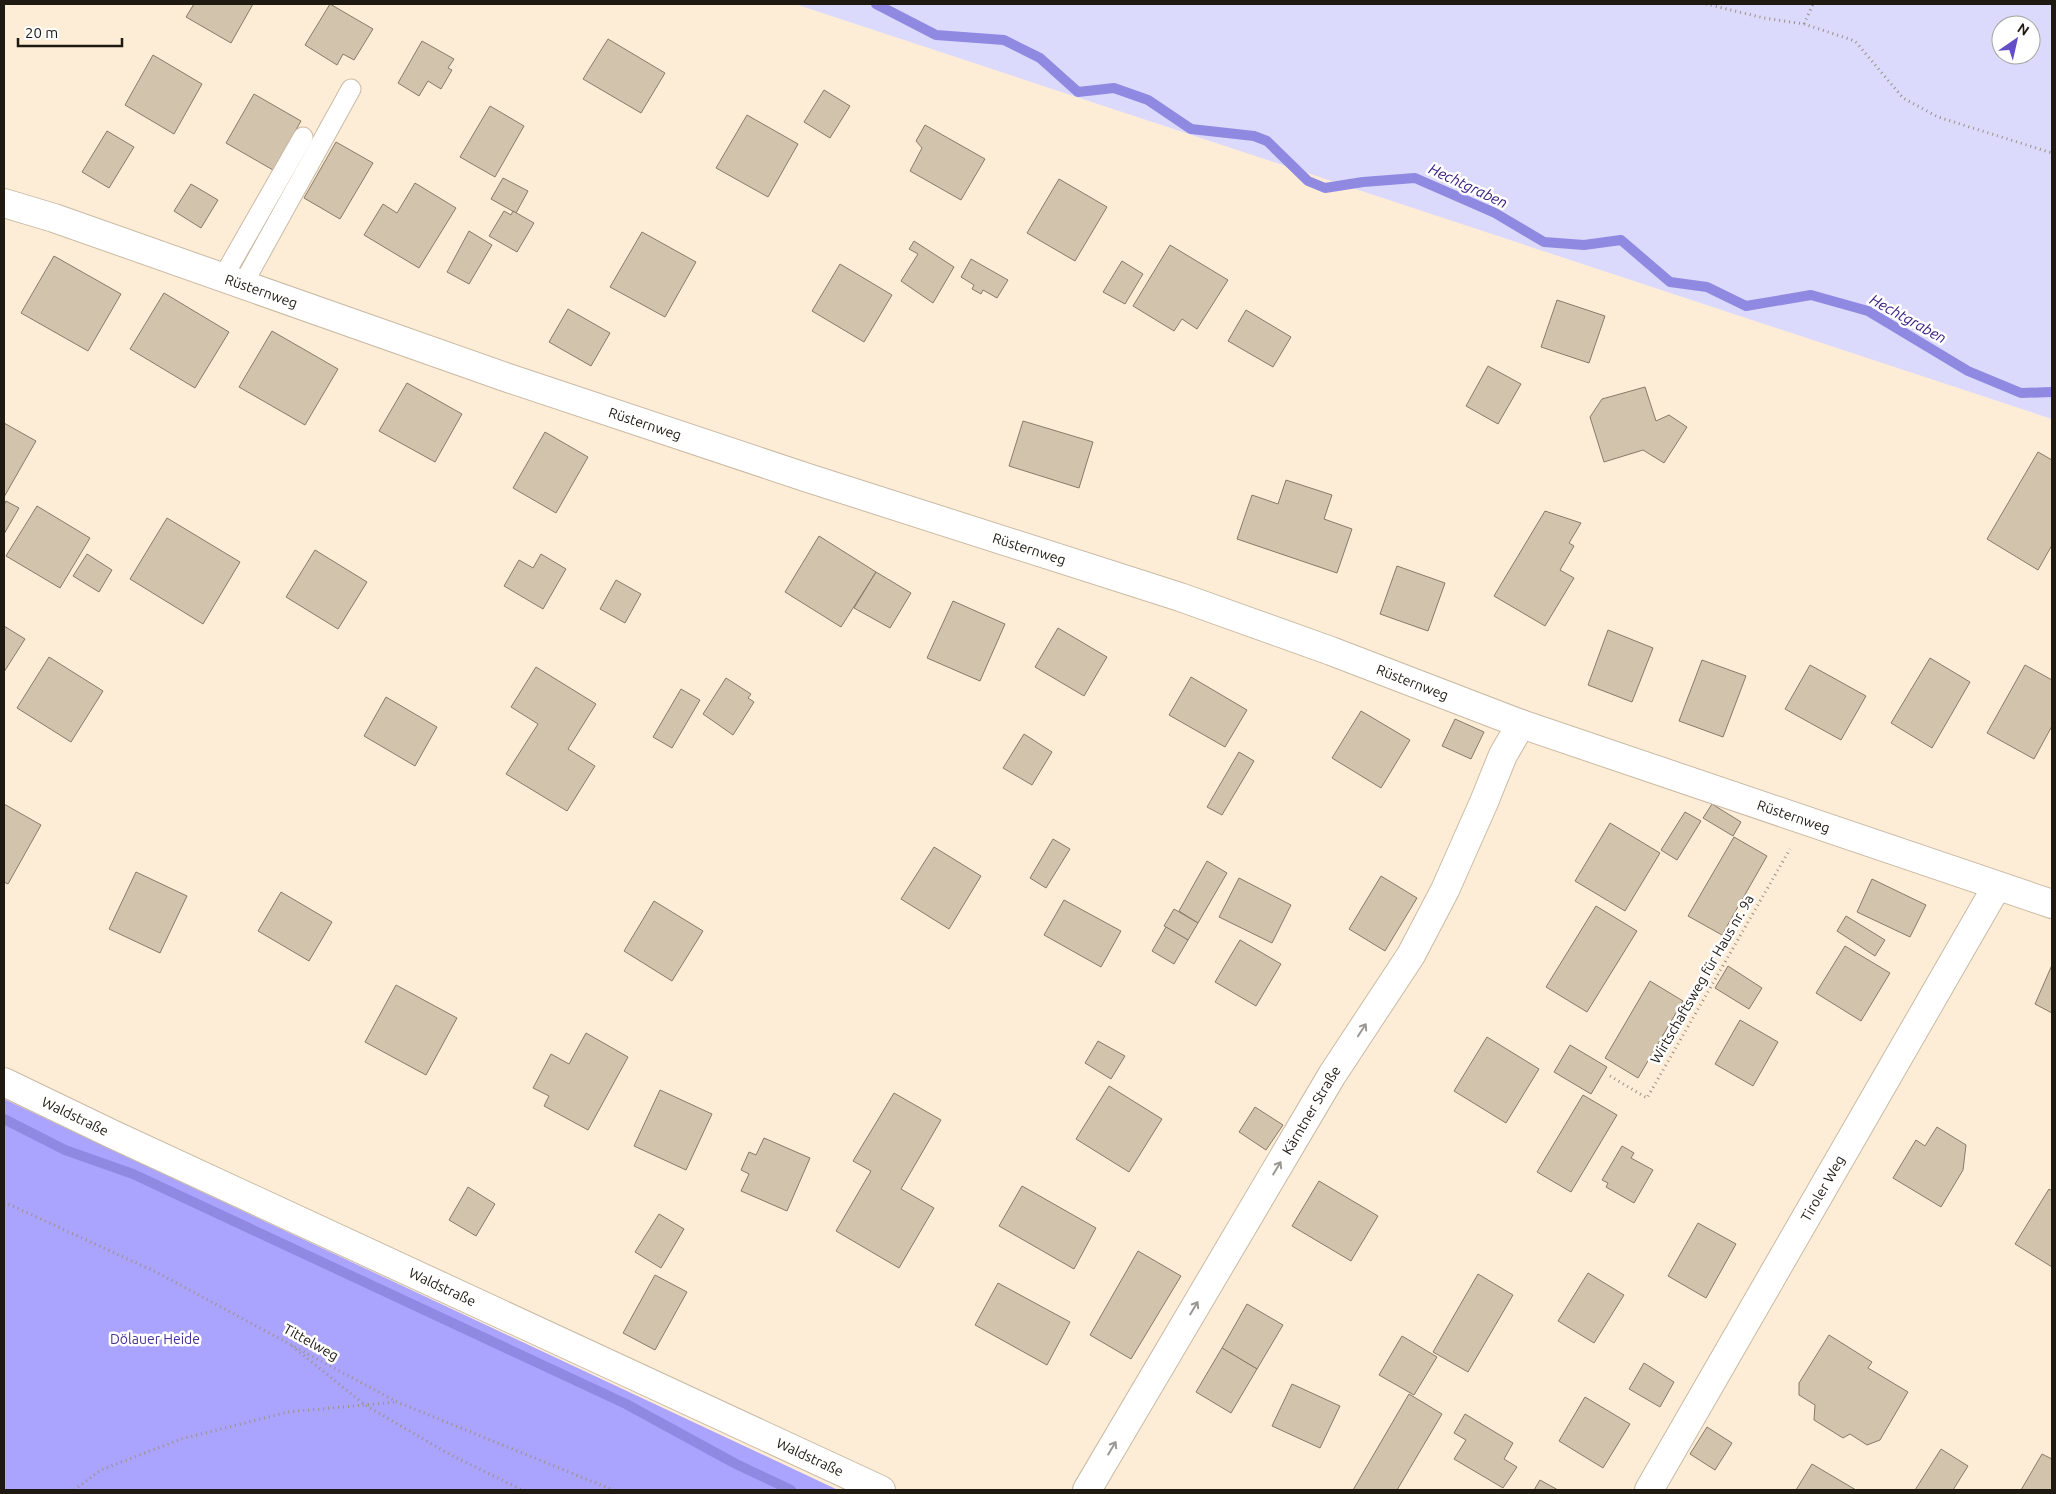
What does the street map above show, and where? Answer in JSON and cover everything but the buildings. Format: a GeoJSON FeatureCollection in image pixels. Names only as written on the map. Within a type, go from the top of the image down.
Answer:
{"type":"FeatureCollection","features":[{"type":"Feature","properties":{"kind":"street","name":"Rüsternweg"},"geometry":{"type":"LineString","coordinates":[[4,203],[54,218],[508,378],[808,478],[1180,597],[1331,651],[1522,724],[2052,904]]}},
{"type":"Feature","properties":{"kind":"street","name":"Kärntner Straße"},"geometry":{"type":"LineString","coordinates":[[1087,1490],[1332,1075],[1410,955],[1445,890],[1503,755],[1522,724]]}},
{"type":"Feature","properties":{"kind":"street","name":"Tiroler Weg"},"geometry":{"type":"LineString","coordinates":[[1649,1490],[1996,886]]}},
{"type":"Feature","properties":{"kind":"street","name":"Waldstraße"},"geometry":{"type":"LineString","coordinates":[[4,1082],[138,1147],[881,1490]]}},
{"type":"Feature","properties":{"kind":"lane"},"geometry":{"type":"LineString","coordinates":[[233,281],[351,89]]}},
{"type":"Feature","properties":{"kind":"lane"},"geometry":{"type":"LineString","coordinates":[[233,281],[303,137]]}},
{"type":"Feature","properties":{"kind":"path"},"geometry":{"type":"LineString","coordinates":[[1706,4],[1764,18],[1804,24],[1855,41],[1903,98],[1938,117],[2052,153]]}},
{"type":"Feature","properties":{"kind":"path"},"geometry":{"type":"LineString","coordinates":[[1804,24],[1813,4]]}},
{"type":"Feature","properties":{"kind":"path","name":"Wirtschaftsweg für Haus nr. 9a"},"geometry":{"type":"LineString","coordinates":[[1610,1076],[1647,1098],[1792,844]]}},
{"type":"Feature","properties":{"kind":"path","name":"Tittelweg"},"geometry":{"type":"LineString","coordinates":[[4,1202],[158,1273],[397,1402],[613,1490]]}},
{"type":"Feature","properties":{"kind":"path"},"geometry":{"type":"LineString","coordinates":[[285,1341],[365,1405],[450,1454],[522,1490]]}},
{"type":"Feature","properties":{"kind":"path"},"geometry":{"type":"LineString","coordinates":[[74,1490],[101,1470],[181,1439],[288,1412],[397,1402]]}},
{"type":"Feature","properties":{"kind":"shaded area"},"geometry":{"type":"Polygon","coordinates":[[[795,4],[2052,4],[2052,419],[795,4]]]}},
{"type":"Feature","properties":{"kind":"green space","name":"Dölauer Heide"},"geometry":{"type":"Polygon","coordinates":[[[4,1099],[838,1490],[4,1490],[4,1099]]]}},
{"type":"Feature","properties":{"kind":"waterway","name":"Hechtgraben"},"geometry":{"type":"LineString","coordinates":[[876,4],[936,35],[1004,40],[1040,58],[1078,92],[1114,88],[1148,100],[1191,129],[1254,136],[1267,141],[1308,181],[1325,188],[1363,182],[1415,178],[1495,213],[1544,242],[1584,245],[1621,240],[1670,282],[1707,287],[1746,306],[1811,295],[1868,311],[1968,371],[2021,393],[2052,392]]}},
{"type":"Feature","properties":{"kind":"waterway"},"geometry":{"type":"LineString","coordinates":[[4,1119],[65,1150],[133,1174],[626,1404],[736,1464],[791,1490]]}}]}
